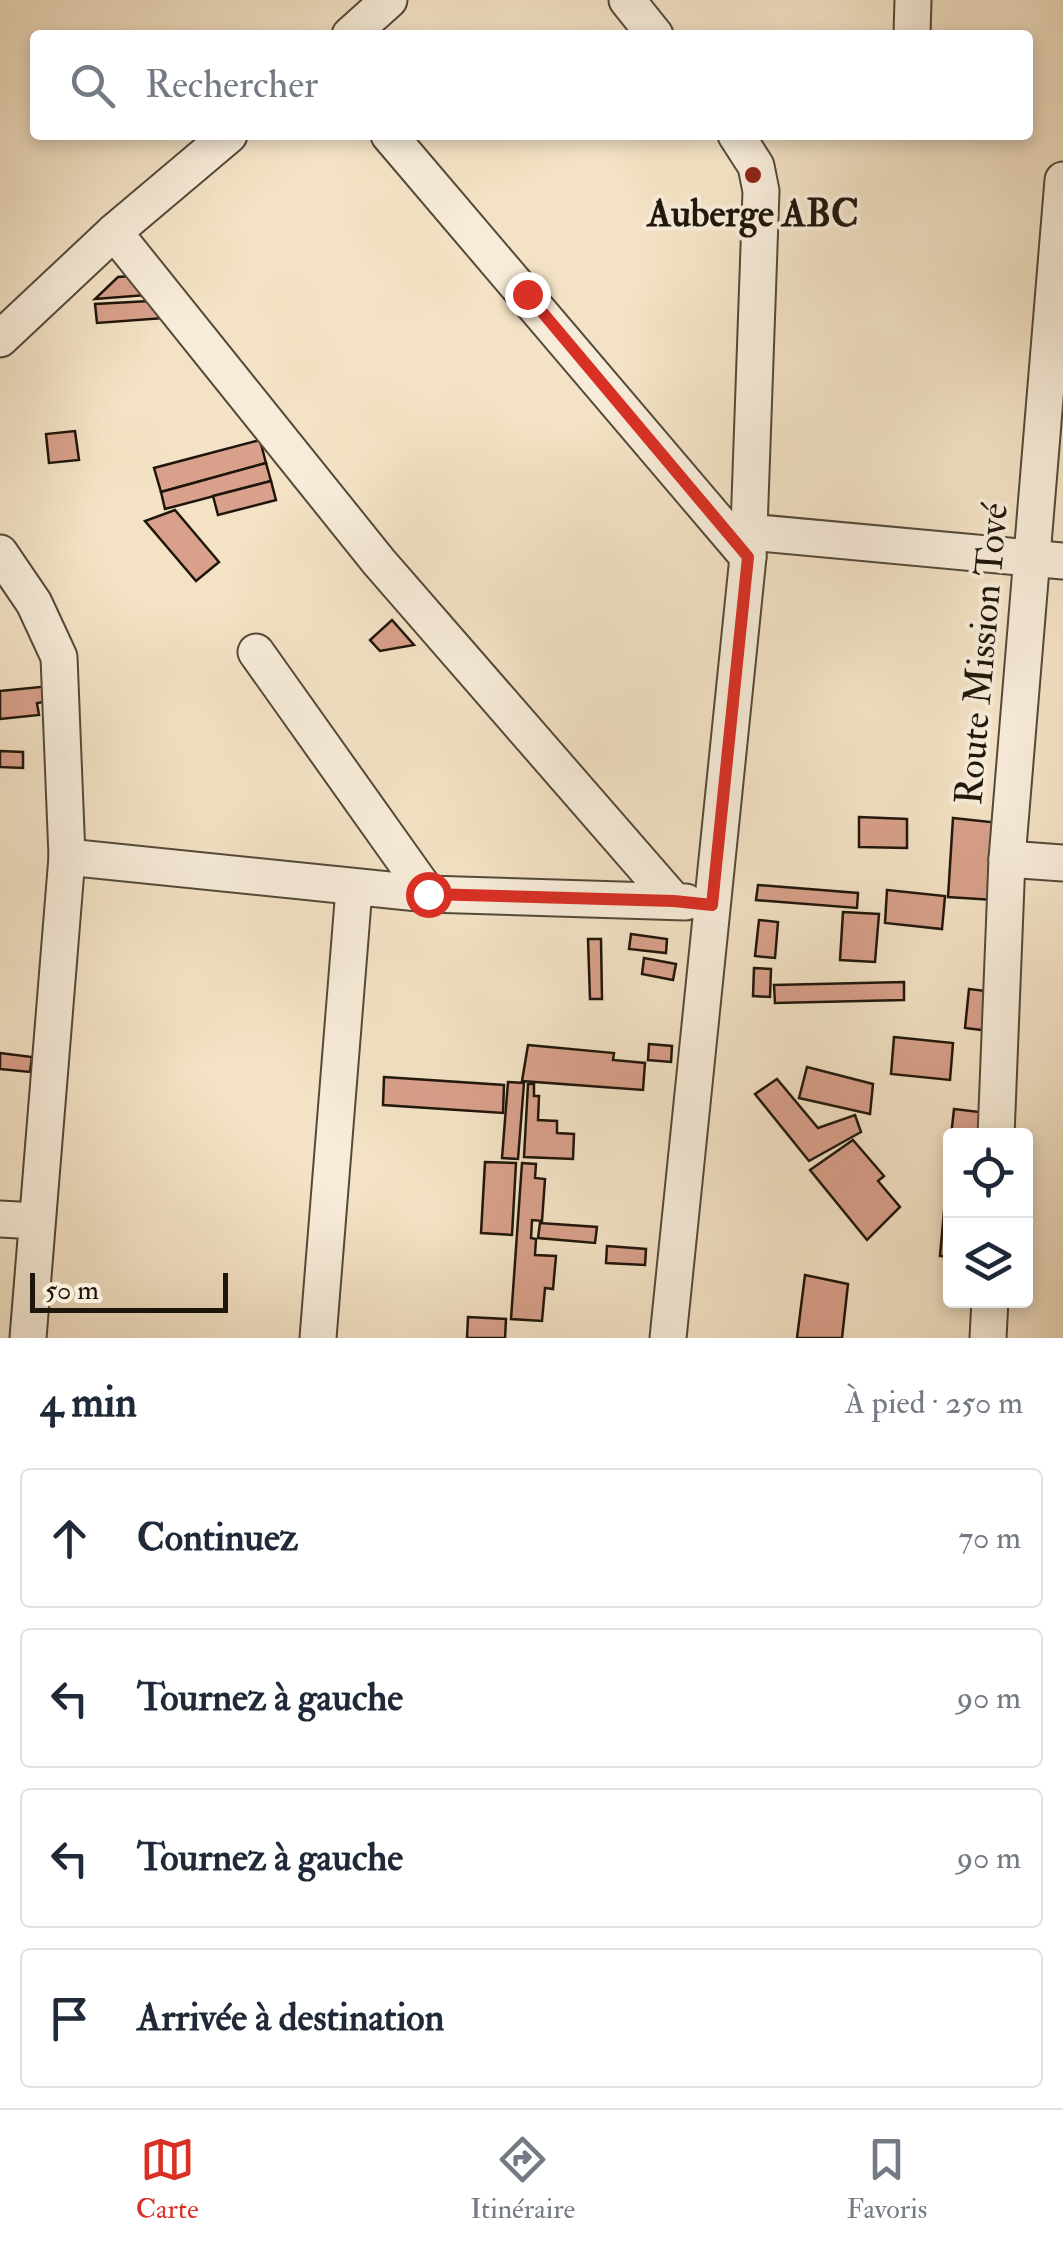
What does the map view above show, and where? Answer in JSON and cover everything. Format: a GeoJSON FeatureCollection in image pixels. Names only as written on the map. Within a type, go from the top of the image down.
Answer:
{"type":"FeatureCollection","features":[{"type":"Feature","properties":{"kind":"street"},"geometry":{"type":"LineString","coordinates":[[356,30],[390,0]]}},
{"type":"Feature","properties":{"kind":"street"},"geometry":{"type":"LineString","coordinates":[[627,0],[651,30]]}},
{"type":"Feature","properties":{"kind":"street"},"geometry":{"type":"LineString","coordinates":[[912,30],[913,0]]}},
{"type":"Feature","properties":{"kind":"street"},"geometry":{"type":"LineString","coordinates":[[0,338],[114,232],[224,140]]}},
{"type":"Feature","properties":{"kind":"street"},"geometry":{"type":"LineString","coordinates":[[393,140],[748,544],[1048,560]]}},
{"type":"Feature","properties":{"kind":"street"},"geometry":{"type":"LineString","coordinates":[[668,1338],[748,544],[761,190],[756,166],[739,140]]}},
{"type":"Feature","properties":{"kind":"street","name":"Route Mission Tové"},"geometry":{"type":"LineString","coordinates":[[996,1128],[1007,859],[1048,560],[1063,180]]}},
{"type":"Feature","properties":{"kind":"street"},"geometry":{"type":"LineString","coordinates":[[114,232],[379,562],[674,901]]}},
{"type":"Feature","properties":{"kind":"street"},"geometry":{"type":"LineString","coordinates":[[0,553],[34,604],[59,657],[67,857],[28,1338]]}},
{"type":"Feature","properties":{"kind":"street"},"geometry":{"type":"LineString","coordinates":[[256,652],[428,894]]}},
{"type":"Feature","properties":{"kind":"street"},"geometry":{"type":"LineString","coordinates":[[67,857],[428,894],[712,905]]}},
{"type":"Feature","properties":{"kind":"street"},"geometry":{"type":"LineString","coordinates":[[1007,859],[1063,863]]}},
{"type":"Feature","properties":{"kind":"street"},"geometry":{"type":"LineString","coordinates":[[318,1338],[354,888]]}},
{"type":"Feature","properties":{"kind":"street"},"geometry":{"type":"LineString","coordinates":[[0,1219],[36,1221]]}},
{"type":"Feature","properties":{"kind":"street"},"geometry":{"type":"LineString","coordinates":[[988,1338],[990,1308]]}},
{"type":"Feature","properties":{"kind":"building"},"geometry":{"type":"Polygon","coordinates":[[[130,276],[147,295],[95,299],[118,277],[130,276]]]}},
{"type":"Feature","properties":{"kind":"building"},"geometry":{"type":"Polygon","coordinates":[[[150,301],[165,318],[97,323],[95,304],[150,301]]]}},
{"type":"Feature","properties":{"kind":"building"},"geometry":{"type":"Polygon","coordinates":[[[75,431],[79,460],[49,463],[46,434],[75,431]]]}},
{"type":"Feature","properties":{"kind":"building"},"geometry":{"type":"Polygon","coordinates":[[[260,440],[266,463],[161,492],[154,468],[260,440]]]}},
{"type":"Feature","properties":{"kind":"building"},"geometry":{"type":"Polygon","coordinates":[[[266,463],[271,481],[165,509],[161,492],[266,463]]]}},
{"type":"Feature","properties":{"kind":"building"},"geometry":{"type":"Polygon","coordinates":[[[271,481],[276,500],[218,515],[213,496],[271,481]]]}},
{"type":"Feature","properties":{"kind":"building"},"geometry":{"type":"Polygon","coordinates":[[[175,510],[219,562],[196,581],[145,521],[175,510]]]}},
{"type":"Feature","properties":{"kind":"building"},"geometry":{"type":"Polygon","coordinates":[[[392,620],[414,645],[380,651],[370,640],[392,620]]]}},
{"type":"Feature","properties":{"kind":"building"},"geometry":{"type":"Polygon","coordinates":[[[50,686],[51,701],[37,703],[39,715],[0,719],[0,691],[50,686]]]}},
{"type":"Feature","properties":{"kind":"building"},"geometry":{"type":"Polygon","coordinates":[[[0,751],[23,752],[23,768],[0,767],[0,751]]]}},
{"type":"Feature","properties":{"kind":"building"},"geometry":{"type":"Polygon","coordinates":[[[859,817],[907,819],[907,848],[859,847],[859,817]]]}},
{"type":"Feature","properties":{"kind":"building"},"geometry":{"type":"Polygon","coordinates":[[[953,818],[1000,823],[994,900],[948,897],[953,818]]]}},
{"type":"Feature","properties":{"kind":"building"},"geometry":{"type":"Polygon","coordinates":[[[758,885],[858,893],[857,908],[756,900],[758,885]]]}},
{"type":"Feature","properties":{"kind":"building"},"geometry":{"type":"Polygon","coordinates":[[[887,890],[945,896],[942,929],[885,923],[887,890]]]}},
{"type":"Feature","properties":{"kind":"building"},"geometry":{"type":"Polygon","coordinates":[[[843,912],[879,914],[875,962],[840,960],[843,912]]]}},
{"type":"Feature","properties":{"kind":"building"},"geometry":{"type":"Polygon","coordinates":[[[759,920],[778,922],[775,958],[755,956],[759,920]]]}},
{"type":"Feature","properties":{"kind":"building"},"geometry":{"type":"Polygon","coordinates":[[[631,934],[667,939],[666,953],[629,949],[631,934]]]}},
{"type":"Feature","properties":{"kind":"building"},"geometry":{"type":"Polygon","coordinates":[[[588,939],[601,939],[602,999],[590,999],[588,939]]]}},
{"type":"Feature","properties":{"kind":"building"},"geometry":{"type":"Polygon","coordinates":[[[644,958],[676,964],[673,980],[642,974],[644,958]]]}},
{"type":"Feature","properties":{"kind":"building"},"geometry":{"type":"Polygon","coordinates":[[[754,968],[771,969],[770,997],[753,996],[754,968]]]}},
{"type":"Feature","properties":{"kind":"building"},"geometry":{"type":"Polygon","coordinates":[[[904,982],[904,1000],[775,1003],[774,985],[904,982]]]}},
{"type":"Feature","properties":{"kind":"building"},"geometry":{"type":"Polygon","coordinates":[[[969,989],[986,991],[982,1030],[965,1028],[969,989]]]}},
{"type":"Feature","properties":{"kind":"building"},"geometry":{"type":"Polygon","coordinates":[[[894,1037],[953,1043],[950,1080],[891,1074],[894,1037]]]}},
{"type":"Feature","properties":{"kind":"building"},"geometry":{"type":"Polygon","coordinates":[[[649,1044],[672,1046],[671,1062],[648,1060],[649,1044]]]}},
{"type":"Feature","properties":{"kind":"building"},"geometry":{"type":"Polygon","coordinates":[[[528,1045],[614,1053],[613,1060],[645,1063],[643,1090],[522,1081],[528,1045]]]}},
{"type":"Feature","properties":{"kind":"building"},"geometry":{"type":"Polygon","coordinates":[[[0,1053],[32,1057],[30,1072],[0,1069],[0,1053]]]}},
{"type":"Feature","properties":{"kind":"building"},"geometry":{"type":"Polygon","coordinates":[[[807,1067],[873,1084],[870,1114],[799,1098],[807,1067]]]}},
{"type":"Feature","properties":{"kind":"building"},"geometry":{"type":"Polygon","coordinates":[[[384,1077],[504,1085],[503,1113],[383,1105],[384,1077]]]}},
{"type":"Feature","properties":{"kind":"building"},"geometry":{"type":"Polygon","coordinates":[[[777,1079],[818,1128],[855,1115],[861,1132],[809,1161],[755,1094],[777,1079]]]}},
{"type":"Feature","properties":{"kind":"building"},"geometry":{"type":"Polygon","coordinates":[[[508,1082],[524,1083],[518,1159],[502,1158],[508,1082]]]}},
{"type":"Feature","properties":{"kind":"building"},"geometry":{"type":"Polygon","coordinates":[[[528,1084],[534,1084],[534,1096],[539,1096],[538,1120],[557,1121],[557,1133],[574,1134],[573,1159],[524,1157],[528,1084]]]}},
{"type":"Feature","properties":{"kind":"building"},"geometry":{"type":"Polygon","coordinates":[[[954,1109],[988,1113],[987,1128],[952,1128],[954,1109]]]}},
{"type":"Feature","properties":{"kind":"building"},"geometry":{"type":"Polygon","coordinates":[[[853,1140],[884,1176],[878,1181],[900,1207],[867,1240],[810,1170],[853,1140]]]}},
{"type":"Feature","properties":{"kind":"building"},"geometry":{"type":"Polygon","coordinates":[[[485,1162],[516,1163],[512,1235],[481,1233],[485,1162]]]}},
{"type":"Feature","properties":{"kind":"building"},"geometry":{"type":"Polygon","coordinates":[[[522,1163],[536,1164],[535,1178],[545,1179],[542,1221],[532,1220],[535,1255],[556,1256],[553,1289],[545,1288],[542,1321],[511,1319],[522,1163]]]}},
{"type":"Feature","properties":{"kind":"building"},"geometry":{"type":"Polygon","coordinates":[[[540,1223],[597,1227],[595,1243],[538,1238],[540,1223]]]}},
{"type":"Feature","properties":{"kind":"building"},"geometry":{"type":"Polygon","coordinates":[[[607,1246],[646,1249],[645,1265],[606,1263],[607,1246]]]}},
{"type":"Feature","properties":{"kind":"building"},"geometry":{"type":"Polygon","coordinates":[[[805,1275],[848,1284],[842,1338],[797,1338],[805,1275]]]}},
{"type":"Feature","properties":{"kind":"building"},"geometry":{"type":"Polygon","coordinates":[[[468,1317],[506,1319],[505,1338],[467,1338],[468,1317]]]}},
{"type":"Feature","properties":{"kind":"place","name":"Auberge ABC"},"geometry":{"type":"Point","coordinates":[753,175]}},
{"type":"Feature","properties":{"kind":"route"},"geometry":{"type":"LineString","coordinates":[[428,894],[712,905],[748,557],[527,294]]}}]}
